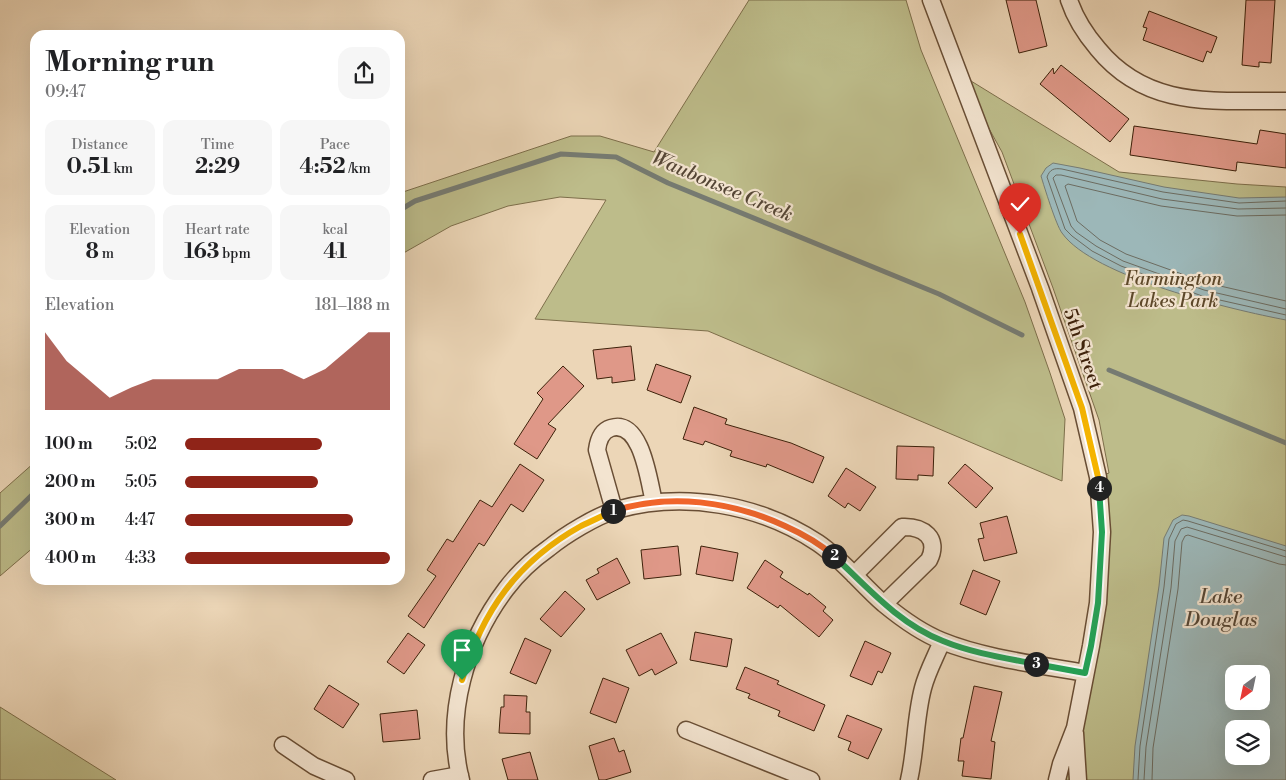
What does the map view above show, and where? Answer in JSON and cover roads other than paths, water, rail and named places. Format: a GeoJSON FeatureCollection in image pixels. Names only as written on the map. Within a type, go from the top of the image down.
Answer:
{"type":"FeatureCollection","features":[{"type":"Feature","properties":{"kind":"street","name":"5th Street"},"geometry":{"type":"LineString","coordinates":[[931,0],[1040,288],[1084,417],[1098,477],[1102,532],[1098,603],[1075,728],[1057,780]]}},
{"type":"Feature","properties":{"kind":"street"},"geometry":{"type":"LineString","coordinates":[[1069,0],[1088,37],[1105,58],[1121,73],[1152,90],[1175,97],[1198,100],[1286,101]]}},
{"type":"Feature","properties":{"kind":"street"},"geometry":{"type":"LineString","coordinates":[[614,510],[597,450],[599,440],[607,430],[613,427],[621,427],[630,432],[639,445],[654,502]]}},
{"type":"Feature","properties":{"kind":"street"},"geometry":{"type":"LineString","coordinates":[[432,780],[461,777],[456,732],[460,690],[469,656],[486,618],[513,580],[537,556],[581,526],[614,510],[654,502],[713,503],[740,508],[770,518],[820,544],[884,604],[918,628],[942,641],[1010,659],[1085,673]]}},
{"type":"Feature","properties":{"kind":"street"},"geometry":{"type":"LineString","coordinates":[[854,575],[902,527],[916,527],[924,531],[933,545],[929,560],[884,604]]}},
{"type":"Feature","properties":{"kind":"street"},"geometry":{"type":"LineString","coordinates":[[909,780],[914,760],[917,721],[923,687],[942,641]]}},
{"type":"Feature","properties":{"kind":"street","name":"5th Street"},"geometry":{"type":"LineString","coordinates":[[1075,728],[1078,780]]}},
{"type":"Feature","properties":{"kind":"street"},"geometry":{"type":"LineString","coordinates":[[686,730],[811,780]]}},
{"type":"Feature","properties":{"kind":"street"},"geometry":{"type":"LineString","coordinates":[[283,745],[314,766],[346,780]]}},
{"type":"Feature","properties":{"kind":"water"},"geometry":{"type":"Polygon","coordinates":[[[1053,163],[1164,187],[1239,198],[1286,197],[1286,320],[1200,300],[1166,289],[1103,264],[1078,249],[1059,229],[1041,176],[1046,168],[1053,163]]]}},
{"type":"Feature","properties":{"kind":"water","name":"Lake Douglas"},"geometry":{"type":"Polygon","coordinates":[[[1182,515],[1286,546],[1286,780],[1133,780],[1135,746],[1159,586],[1164,538],[1173,520],[1182,515]]]}},
{"type":"Feature","properties":{"kind":"waterway","name":"Waubonsee Creek"},"geometry":{"type":"LineString","coordinates":[[405,207],[415,201],[561,154],[616,157],[668,183],[939,294],[1022,335]]}},
{"type":"Feature","properties":{"kind":"waterway","name":"Waubonsee Creek"},"geometry":{"type":"LineString","coordinates":[[1109,370],[1286,443]]}},
{"type":"Feature","properties":{"kind":"waterway","name":"Waubonsee Creek"},"geometry":{"type":"LineString","coordinates":[[0,526],[30,497]]}},
{"type":"Feature","properties":{"kind":"park label","name":"Farmington Lakes Park"},"geometry":{"type":"Point","coordinates":[1173,290]}}]}
